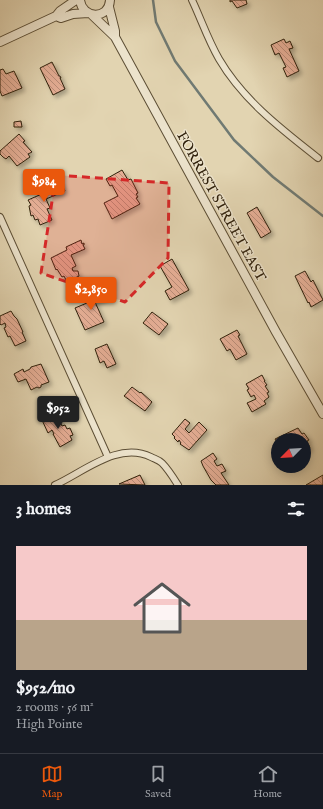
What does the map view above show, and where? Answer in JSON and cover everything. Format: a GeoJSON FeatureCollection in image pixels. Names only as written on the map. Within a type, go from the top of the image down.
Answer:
{"type":"FeatureCollection","features":[{"type":"Feature","properties":{"kind":"street"},"geometry":{"type":"LineString","coordinates":[[0,42],[56,16],[60,11],[76,0]]}},
{"type":"Feature","properties":{"kind":"street","name":"FORREST STREET EAST"},"geometry":{"type":"LineString","coordinates":[[80,0],[81,6],[114,37],[272,325],[323,414]]}},
{"type":"Feature","properties":{"kind":"street"},"geometry":{"type":"LineString","coordinates":[[192,0],[219,59],[246,97],[282,130],[318,158]]}},
{"type":"Feature","properties":{"kind":"street"},"geometry":{"type":"LineString","coordinates":[[56,16],[61,18],[73,14],[102,14],[111,3]]}},
{"type":"Feature","properties":{"kind":"street"},"geometry":{"type":"LineString","coordinates":[[111,3],[115,31],[114,37]]}},
{"type":"Feature","properties":{"kind":"street"},"geometry":{"type":"LineString","coordinates":[[0,216],[108,457]]}},
{"type":"Feature","properties":{"kind":"street"},"geometry":{"type":"LineString","coordinates":[[55,485],[108,457],[132,452],[142,453],[161,462],[178,485]]}},
{"type":"Feature","properties":{"kind":"highlighted area"},"geometry":{"type":"Polygon","coordinates":[[[56,175],[169,183],[168,258],[125,302],[41,273],[56,175]]]}},
{"type":"Feature","properties":{"kind":"building"},"geometry":{"type":"Polygon","coordinates":[[[230,0],[246,0],[247,4],[237,8],[232,1],[230,2],[230,0]]]}},
{"type":"Feature","properties":{"kind":"building"},"geometry":{"type":"Polygon","coordinates":[[[284,39],[286,43],[290,41],[293,48],[289,49],[299,71],[287,77],[283,68],[286,67],[279,53],[275,55],[271,45],[284,39]]]}},
{"type":"Feature","properties":{"kind":"building"},"geometry":{"type":"Polygon","coordinates":[[[52,62],[65,89],[53,95],[40,68],[52,62]]]}},
{"type":"Feature","properties":{"kind":"building"},"geometry":{"type":"Polygon","coordinates":[[[3,69],[6,74],[14,71],[22,88],[2,96],[0,91],[0,70],[3,69]]]}},
{"type":"Feature","properties":{"kind":"building"},"geometry":{"type":"Polygon","coordinates":[[[21,121],[22,127],[14,127],[14,122],[21,121]]]}},
{"type":"Feature","properties":{"kind":"building"},"geometry":{"type":"Polygon","coordinates":[[[19,134],[25,141],[23,142],[32,152],[28,154],[30,157],[17,166],[9,156],[6,159],[3,157],[0,154],[0,151],[19,134]]]}},
{"type":"Feature","properties":{"kind":"building"},"geometry":{"type":"Polygon","coordinates":[[[122,170],[128,180],[131,179],[138,193],[136,194],[138,197],[136,198],[140,204],[112,219],[104,203],[118,196],[112,185],[110,186],[106,179],[122,170]]]}},
{"type":"Feature","properties":{"kind":"building"},"geometry":{"type":"Polygon","coordinates":[[[61,182],[65,191],[46,199],[50,208],[47,209],[52,220],[40,225],[38,219],[35,220],[33,215],[31,216],[29,206],[31,205],[28,200],[44,193],[42,190],[61,182]]]}},
{"type":"Feature","properties":{"kind":"building"},"geometry":{"type":"Polygon","coordinates":[[[257,207],[271,232],[261,238],[247,213],[257,207]]]}},
{"type":"Feature","properties":{"kind":"building"},"geometry":{"type":"Polygon","coordinates":[[[81,240],[82,244],[84,243],[83,245],[85,249],[71,255],[76,266],[72,268],[73,271],[78,271],[79,276],[67,282],[64,276],[62,277],[57,269],[56,270],[51,258],[67,250],[66,247],[81,240]]]}},
{"type":"Feature","properties":{"kind":"building"},"geometry":{"type":"Polygon","coordinates":[[[172,259],[189,290],[170,300],[165,291],[172,287],[160,266],[172,259]]]}},
{"type":"Feature","properties":{"kind":"building"},"geometry":{"type":"Polygon","coordinates":[[[305,271],[311,282],[313,280],[323,300],[311,307],[295,276],[305,271]]]}},
{"type":"Feature","properties":{"kind":"building"},"geometry":{"type":"Polygon","coordinates":[[[100,290],[104,299],[95,302],[104,322],[85,330],[75,308],[87,303],[85,297],[100,290]]]}},
{"type":"Feature","properties":{"kind":"building"},"geometry":{"type":"Polygon","coordinates":[[[11,311],[17,319],[26,341],[15,346],[10,336],[8,337],[4,328],[6,327],[5,323],[0,324],[0,316],[11,311]]]}},
{"type":"Feature","properties":{"kind":"building"},"geometry":{"type":"Polygon","coordinates":[[[152,312],[168,324],[159,335],[143,323],[152,312]]]}},
{"type":"Feature","properties":{"kind":"building"},"geometry":{"type":"Polygon","coordinates":[[[237,330],[240,335],[238,336],[247,354],[236,360],[230,349],[227,351],[220,339],[237,330]]]}},
{"type":"Feature","properties":{"kind":"building"},"geometry":{"type":"Polygon","coordinates":[[[107,344],[116,364],[107,368],[104,361],[100,363],[95,349],[107,344]]]}},
{"type":"Feature","properties":{"kind":"building"},"geometry":{"type":"Polygon","coordinates":[[[41,364],[49,382],[41,385],[39,388],[37,387],[31,390],[26,379],[18,382],[14,374],[23,369],[24,372],[31,367],[41,364]]]}},
{"type":"Feature","properties":{"kind":"building"},"geometry":{"type":"Polygon","coordinates":[[[262,375],[267,385],[265,386],[269,392],[267,393],[269,397],[264,401],[266,404],[252,412],[247,403],[256,399],[254,395],[251,397],[247,390],[249,389],[246,384],[262,375]]]}},
{"type":"Feature","properties":{"kind":"building"},"geometry":{"type":"Polygon","coordinates":[[[132,387],[140,393],[141,392],[152,402],[145,411],[124,396],[132,387]]]}},
{"type":"Feature","properties":{"kind":"building"},"geometry":{"type":"Polygon","coordinates":[[[56,413],[62,426],[65,425],[67,429],[70,428],[73,435],[70,436],[72,440],[60,447],[52,430],[48,433],[42,420],[56,413]]]}},
{"type":"Feature","properties":{"kind":"building"},"geometry":{"type":"Polygon","coordinates":[[[185,419],[190,423],[185,429],[189,433],[199,422],[207,430],[189,450],[180,444],[181,443],[179,440],[178,442],[172,434],[185,419]]]}},
{"type":"Feature","properties":{"kind":"building"},"geometry":{"type":"Polygon","coordinates":[[[298,428],[301,433],[288,433],[298,428]]]}},
{"type":"Feature","properties":{"kind":"building"},"geometry":{"type":"Polygon","coordinates":[[[213,453],[217,459],[214,461],[217,466],[222,464],[226,471],[221,473],[229,485],[216,485],[211,480],[203,466],[201,461],[213,453]]]}},
{"type":"Feature","properties":{"kind":"building"},"geometry":{"type":"Polygon","coordinates":[[[140,475],[145,485],[119,484],[140,475]]]}},
{"type":"Feature","properties":{"kind":"building"},"geometry":{"type":"Polygon","coordinates":[[[323,475],[323,485],[306,485],[323,475]]]}},
{"type":"Feature","properties":{"kind":"waterway"},"geometry":{"type":"LineString","coordinates":[[153,0],[156,22],[175,61],[234,140],[273,177],[323,216]]}}]}
